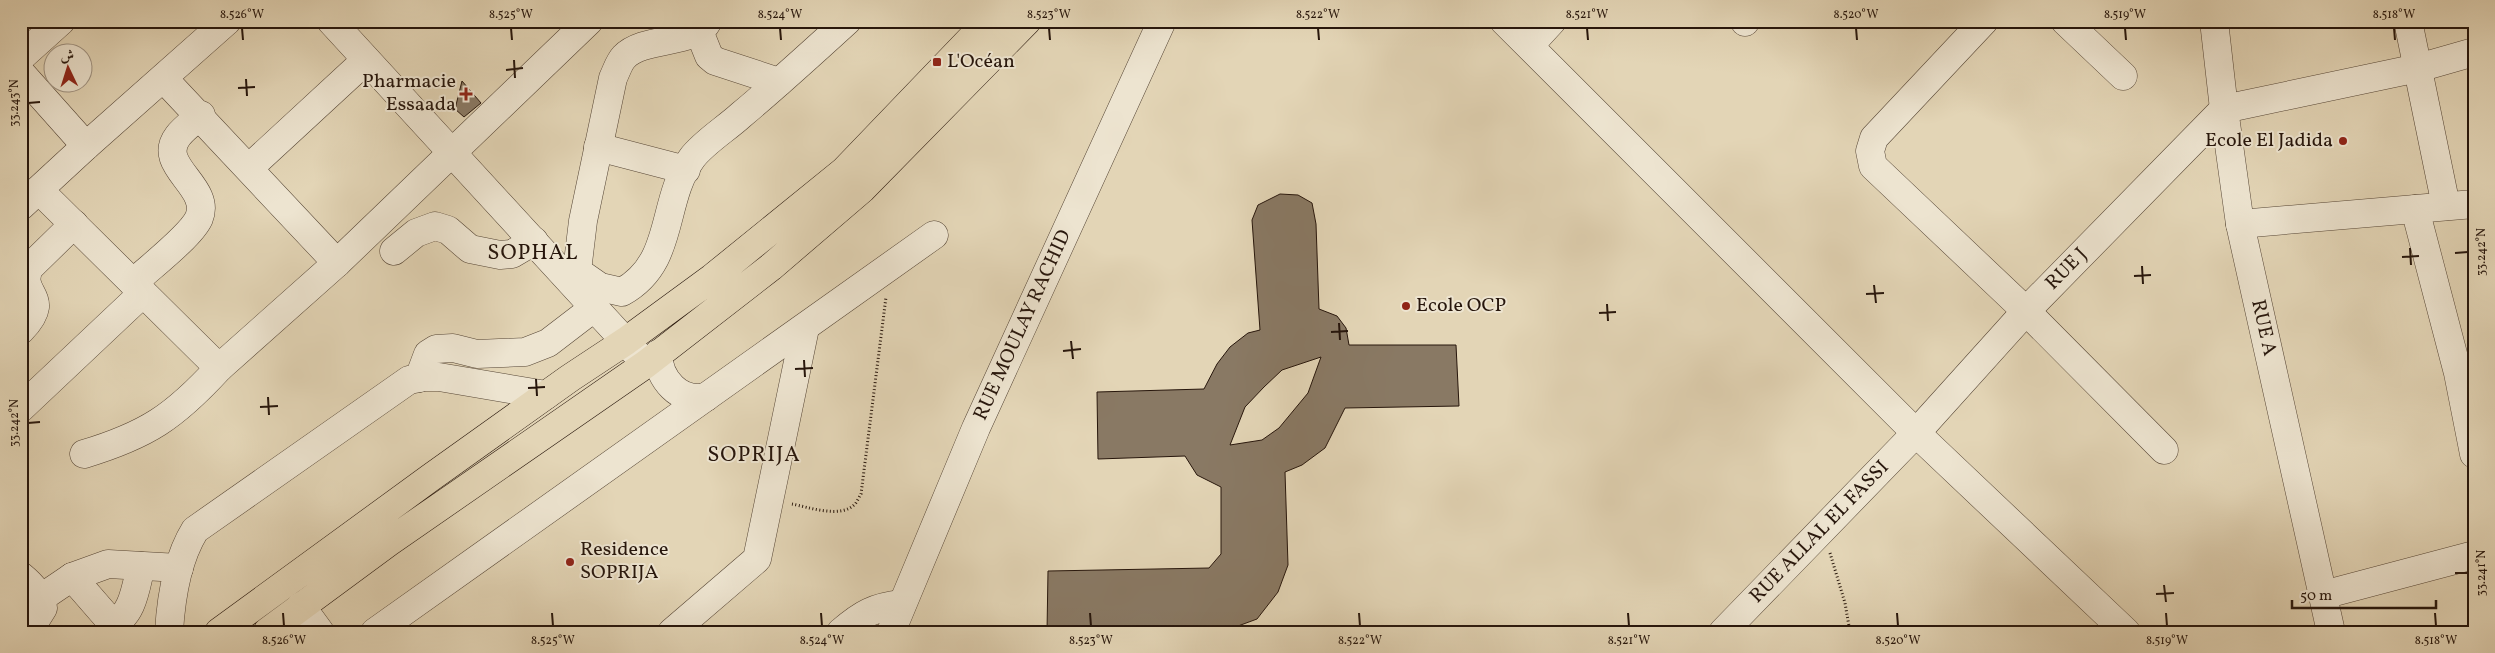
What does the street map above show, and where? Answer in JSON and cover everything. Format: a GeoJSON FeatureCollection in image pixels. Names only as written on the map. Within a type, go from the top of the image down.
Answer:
{"type":"FeatureCollection","features":[{"type":"Feature","properties":{"kind":"main road"},"geometry":{"type":"LineString","coordinates":[[219,632],[546,395],[626,341],[712,278],[844,171],[988,21]]}},
{"type":"Feature","properties":{"kind":"main road"},"geometry":{"type":"LineString","coordinates":[[266,632],[389,542],[644,366],[771,267],[862,189],[1028,21]]}},
{"type":"Feature","properties":{"kind":"street"},"geometry":{"type":"LineString","coordinates":[[21,58],[61,21]]}},
{"type":"Feature","properties":{"kind":"street"},"geometry":{"type":"LineString","coordinates":[[331,21],[534,241],[583,289],[644,366]]}},
{"type":"Feature","properties":{"kind":"street"},"geometry":{"type":"LineString","coordinates":[[84,454],[122,442],[157,425],[190,399],[218,368],[337,262],[589,21]]}},
{"type":"Feature","properties":{"kind":"street"},"geometry":{"type":"LineString","coordinates":[[583,289],[600,287],[622,292],[638,283],[654,262],[664,239],[675,189],[693,157],[847,21]]}},
{"type":"Feature","properties":{"kind":"street","name":"RUE MOULAY RACHID"},"geometry":{"type":"LineString","coordinates":[[891,632],[976,428],[1162,21]]}},
{"type":"Feature","properties":{"kind":"street"},"geometry":{"type":"LineString","coordinates":[[1504,21],[1916,434],[2126,632]]}},
{"type":"Feature","properties":{"kind":"street"},"geometry":{"type":"LineString","coordinates":[[1530,45],[1552,21]]}},
{"type":"Feature","properties":{"kind":"street"},"geometry":{"type":"LineString","coordinates":[[1984,21],[1885,124],[1874,138],[1870,151],[1873,166],[2026,310],[2164,450]]}},
{"type":"Feature","properties":{"kind":"street"},"geometry":{"type":"LineString","coordinates":[[2065,21],[2124,76]]}},
{"type":"Feature","properties":{"kind":"street","name":"RUE A"},"geometry":{"type":"LineString","coordinates":[[2214,21],[2240,224],[2331,632]]}},
{"type":"Feature","properties":{"kind":"street"},"geometry":{"type":"LineString","coordinates":[[2408,21],[2446,206]]}},
{"type":"Feature","properties":{"kind":"street"},"geometry":{"type":"LineString","coordinates":[[218,368],[74,224],[30,198],[86,146],[164,79],[219,24]]}},
{"type":"Feature","properties":{"kind":"street"},"geometry":{"type":"LineString","coordinates":[[418,378],[428,354],[436,349],[453,348],[477,354],[526,352],[548,343],[583,289],[583,221],[613,78],[623,57],[641,47],[704,26],[709,56],[715,61],[779,82]]}},
{"type":"Feature","properties":{"kind":"street"},"geometry":{"type":"LineString","coordinates":[[2224,109],[2418,68],[2474,52]]}},
{"type":"Feature","properties":{"kind":"street"},"geometry":{"type":"LineString","coordinates":[[249,168],[366,60]]}},
{"type":"Feature","properties":{"kind":"street"},"geometry":{"type":"LineString","coordinates":[[21,73],[86,146]]}},
{"type":"Feature","properties":{"kind":"street"},"geometry":{"type":"LineString","coordinates":[[164,79],[337,262]]}},
{"type":"Feature","properties":{"kind":"street","name":"RUE J"},"geometry":{"type":"LineString","coordinates":[[1916,434],[2026,310],[2224,109]]}},
{"type":"Feature","properties":{"kind":"street"},"geometry":{"type":"LineString","coordinates":[[21,408],[138,288],[191,230],[198,219],[201,210],[194,187],[172,158],[173,147],[177,137],[201,116]]}},
{"type":"Feature","properties":{"kind":"street"},"geometry":{"type":"LineString","coordinates":[[598,147],[686,170]]}},
{"type":"Feature","properties":{"kind":"street"},"geometry":{"type":"LineString","coordinates":[[2240,224],[2474,204]]}},
{"type":"Feature","properties":{"kind":"street"},"geometry":{"type":"LineString","coordinates":[[2416,209],[2466,373],[2474,454]]}},
{"type":"Feature","properties":{"kind":"street"},"geometry":{"type":"LineString","coordinates":[[21,330],[34,317],[36,309],[35,300],[26,284],[26,275],[29,268],[74,224]]}},
{"type":"Feature","properties":{"kind":"street"},"geometry":{"type":"LineString","coordinates":[[394,250],[416,233],[435,226],[448,230],[470,249],[480,252],[512,254],[534,241]]}},
{"type":"Feature","properties":{"kind":"street"},"geometry":{"type":"LineString","coordinates":[[375,632],[934,236]]}},
{"type":"Feature","properties":{"kind":"street"},"geometry":{"type":"LineString","coordinates":[[672,632],[757,559],[805,328]]}},
{"type":"Feature","properties":{"kind":"street"},"geometry":{"type":"LineString","coordinates":[[644,366],[659,366],[663,376],[670,385],[688,397],[697,399],[706,397]]}},
{"type":"Feature","properties":{"kind":"street"},"geometry":{"type":"LineString","coordinates":[[644,366],[638,380],[658,394],[666,412],[667,425]]}},
{"type":"Feature","properties":{"kind":"street"},"geometry":{"type":"LineString","coordinates":[[169,632],[179,568],[186,543],[195,530],[409,380],[439,377],[546,395]]}},
{"type":"Feature","properties":{"kind":"street","name":"RUE ALLAL EL FASSI"},"geometry":{"type":"LineString","coordinates":[[1731,629],[1821,531],[1916,434]]}},
{"type":"Feature","properties":{"kind":"street"},"geometry":{"type":"LineString","coordinates":[[2322,595],[2474,556]]}},
{"type":"Feature","properties":{"kind":"street"},"geometry":{"type":"LineString","coordinates":[[41,598],[72,577],[108,564],[179,568]]}},
{"type":"Feature","properties":{"kind":"street"},"geometry":{"type":"LineString","coordinates":[[72,577],[112,623],[119,621],[128,613],[142,566]]}},
{"type":"Feature","properties":{"kind":"street"},"geometry":{"type":"LineString","coordinates":[[21,576],[41,598],[43,608],[28,632]]}},
{"type":"Feature","properties":{"kind":"street"},"geometry":{"type":"LineString","coordinates":[[841,632],[860,616],[879,607],[902,604]]}},
{"type":"Feature","properties":{"kind":"street"},"geometry":{"type":"LineString","coordinates":[[301,606],[320,632]]}},
{"type":"Feature","properties":{"kind":"path"},"geometry":{"type":"LineString","coordinates":[[769,500],[831,511],[844,510],[855,505],[864,480],[890,267]]}},
{"type":"Feature","properties":{"kind":"path"},"geometry":{"type":"LineString","coordinates":[[1821,531],[1837,575],[1850,632]]}},
{"type":"Feature","properties":{"kind":"building","name":"Pharmacie Essaada"},"geometry":{"type":"Polygon","coordinates":[[[462,81],[481,103],[464,117],[455,109],[462,81]]]}},
{"type":"Feature","properties":{"kind":"building"},"geometry":{"type":"Polygon","coordinates":[[[1280,194],[1298,195],[1312,203],[1316,224],[1319,309],[1337,316],[1346,328],[1349,345],[1456,345],[1459,406],[1345,408],[1325,448],[1302,465],[1285,472],[1288,565],[1278,592],[1257,619],[1238,626],[1176,631],[1047,632],[1048,571],[1209,568],[1221,554],[1221,487],[1197,475],[1185,456],[1098,459],[1097,392],[1204,389],[1217,364],[1230,347],[1248,333],[1260,330],[1252,220],[1258,205],[1280,194]],[[1321,357],[1282,370],[1264,387],[1245,407],[1230,445],[1262,440],[1279,428],[1308,393],[1321,357]]]}},
{"type":"Feature","properties":{"kind":"place","name":"L'Océan"},"geometry":{"type":"Point","coordinates":[937,62]}},
{"type":"Feature","properties":{"kind":"place","name":"Pharmacie Essaada"},"geometry":{"type":"Point","coordinates":[466,94]}},
{"type":"Feature","properties":{"kind":"place","name":"Ecole El Jadida"},"geometry":{"type":"Point","coordinates":[2343,141]}},
{"type":"Feature","properties":{"kind":"place","name":"Ecole OCP"},"geometry":{"type":"Point","coordinates":[1406,306]}},
{"type":"Feature","properties":{"kind":"place","name":"Residence SOPRIJA"},"geometry":{"type":"Point","coordinates":[570,562]}},
{"type":"Feature","properties":{"kind":"district","name":"SOPHAL"},"geometry":{"type":"Point","coordinates":[533,253]}},
{"type":"Feature","properties":{"kind":"district","name":"SOPRIJA"},"geometry":{"type":"Point","coordinates":[754,455]}}]}
